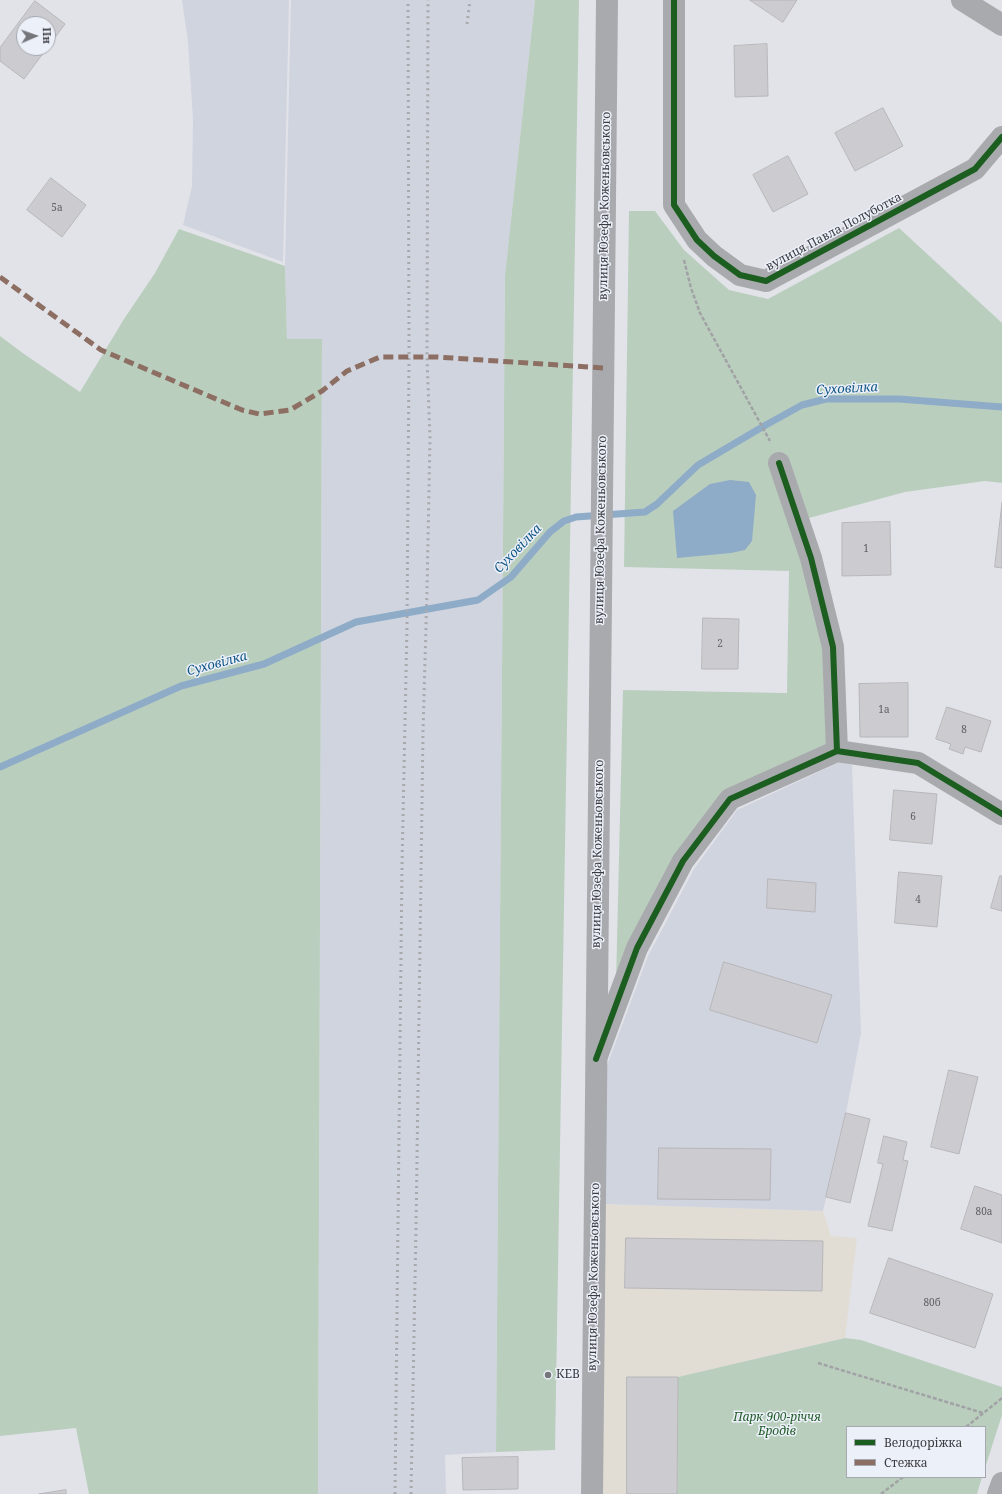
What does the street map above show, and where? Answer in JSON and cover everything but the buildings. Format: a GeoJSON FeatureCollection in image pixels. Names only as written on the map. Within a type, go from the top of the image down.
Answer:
{"type":"FeatureCollection","features":[{"type":"Feature","properties":{"kind":"main road","name":"вулиця Юзефа Коженьовського"},"geometry":{"type":"LineString","coordinates":[[592,1494],[607,0]]}},
{"type":"Feature","properties":{"kind":"main road"},"geometry":{"type":"LineString","coordinates":[[998,1494],[1002,1483]]}},
{"type":"Feature","properties":{"kind":"street","name":"вулиця Павла Полуботка"},"geometry":{"type":"LineString","coordinates":[[674,0],[674,205],[697,240],[714,256],[740,275],[766,281],[975,169],[1002,137]]}},
{"type":"Feature","properties":{"kind":"street"},"geometry":{"type":"LineString","coordinates":[[962,0],[1002,25]]}},
{"type":"Feature","properties":{"kind":"street"},"geometry":{"type":"LineString","coordinates":[[779,463],[811,558],[833,647],[837,751],[918,762],[1002,814]]}},
{"type":"Feature","properties":{"kind":"street","name":"вулиця Юзефа Коженьовського"},"geometry":{"type":"LineString","coordinates":[[596,1059],[637,948],[683,861],[730,799],[837,751]]}},
{"type":"Feature","properties":{"kind":"path"},"geometry":{"type":"LineString","coordinates":[[683,254],[691,288],[700,313],[766,433]]}},
{"type":"Feature","properties":{"kind":"path"},"geometry":{"type":"LineString","coordinates":[[818,1363],[983,1413]]}},
{"type":"Feature","properties":{"kind":"path"},"geometry":{"type":"LineString","coordinates":[[967,1426],[1002,1398]]}},
{"type":"Feature","properties":{"kind":"path"},"geometry":{"type":"LineString","coordinates":[[881,1494],[902,1478]]}},
{"type":"Feature","properties":{"kind":"shaded area"},"geometry":{"type":"Polygon","coordinates":[[[182,0],[289,0],[283,262],[183,225],[192,186],[193,120],[188,41],[182,0]]]}},
{"type":"Feature","properties":{"kind":"shaded area"},"geometry":{"type":"Polygon","coordinates":[[[291,0],[535,0],[505,275],[496,1452],[445,1455],[446,1494],[318,1494],[322,339],[287,339],[285,266],[291,0]]]}},
{"type":"Feature","properties":{"kind":"shaded area"},"geometry":{"type":"Polygon","coordinates":[[[840,762],[852,765],[861,1033],[846,1113],[823,1211],[604,1204],[606,1068],[648,956],[694,869],[737,810],[840,762]]]}},
{"type":"Feature","properties":{"kind":"shaded area"},"geometry":{"type":"Polygon","coordinates":[[[604,1204],[823,1211],[831,1236],[857,1238],[845,1338],[679,1377],[677,1494],[600,1494],[604,1204]]]}},
{"type":"Feature","properties":{"kind":"green space"},"geometry":{"type":"Polygon","coordinates":[[[535,0],[579,0],[555,1450],[496,1452],[505,275],[535,0]]]}},
{"type":"Feature","properties":{"kind":"green space"},"geometry":{"type":"Polygon","coordinates":[[[629,211],[655,211],[684,250],[729,290],[768,299],[899,228],[1002,323],[1002,483],[985,481],[905,492],[798,521],[811,558],[836,746],[728,792],[616,983],[623,690],[787,693],[789,571],[624,567],[629,211]]]}},
{"type":"Feature","properties":{"kind":"green space"},"geometry":{"type":"Polygon","coordinates":[[[179,229],[285,266],[287,339],[322,339],[318,1494],[89,1494],[76,1428],[0,1436],[0,336],[80,392],[124,319],[155,273],[179,229]]]}},
{"type":"Feature","properties":{"kind":"green space","name":"Парк 900-річчя Бродів"},"geometry":{"type":"Polygon","coordinates":[[[845,1338],[861,1340],[1002,1387],[1002,1415],[986,1465],[986,1426],[846,1426],[846,1478],[982,1478],[977,1494],[677,1494],[678,1377],[845,1338]]]}},
{"type":"Feature","properties":{"kind":"water"},"geometry":{"type":"Polygon","coordinates":[[[730,480],[749,482],[756,495],[752,541],[745,550],[731,553],[677,558],[673,511],[710,484],[730,480]]]}},
{"type":"Feature","properties":{"kind":"waterway","name":"Суховілка"},"geometry":{"type":"LineString","coordinates":[[0,767],[181,686],[264,664],[356,622],[478,600],[511,577],[550,532],[564,521],[576,517],[645,512],[657,504],[698,465],[802,405],[826,399],[899,399],[1002,407]]}},
{"type":"Feature","properties":{"kind":"railway"},"geometry":{"type":"LineString","coordinates":[[395,1494],[402,866],[407,626],[409,358],[408,0]]}},
{"type":"Feature","properties":{"kind":"railway"},"geometry":{"type":"LineString","coordinates":[[411,1494],[423,732],[430,438],[427,358],[428,0]]}},
{"type":"Feature","properties":{"kind":"railway"},"geometry":{"type":"LineString","coordinates":[[467,24],[470,0]]}},
{"type":"Feature","properties":{"kind":"marked path"},"geometry":{"type":"LineString","coordinates":[[0,277],[101,350],[242,410],[259,414],[290,410],[322,391],[347,371],[380,357],[437,357],[603,368]]}},
{"type":"Feature","properties":{"kind":"cycle path"},"geometry":{"type":"LineString","coordinates":[[674,0],[674,205],[697,240],[714,256],[740,275],[766,281],[975,169],[1002,137]]}},
{"type":"Feature","properties":{"kind":"cycle path"},"geometry":{"type":"LineString","coordinates":[[779,463],[811,558],[833,647],[837,751]]}},
{"type":"Feature","properties":{"kind":"cycle path"},"geometry":{"type":"LineString","coordinates":[[596,1059],[637,948],[683,861],[730,799],[837,751],[918,763],[1002,814]]}},
{"type":"Feature","properties":{"kind":"place","name":"КЕВ"},"geometry":{"type":"Point","coordinates":[548,1375]}}]}
